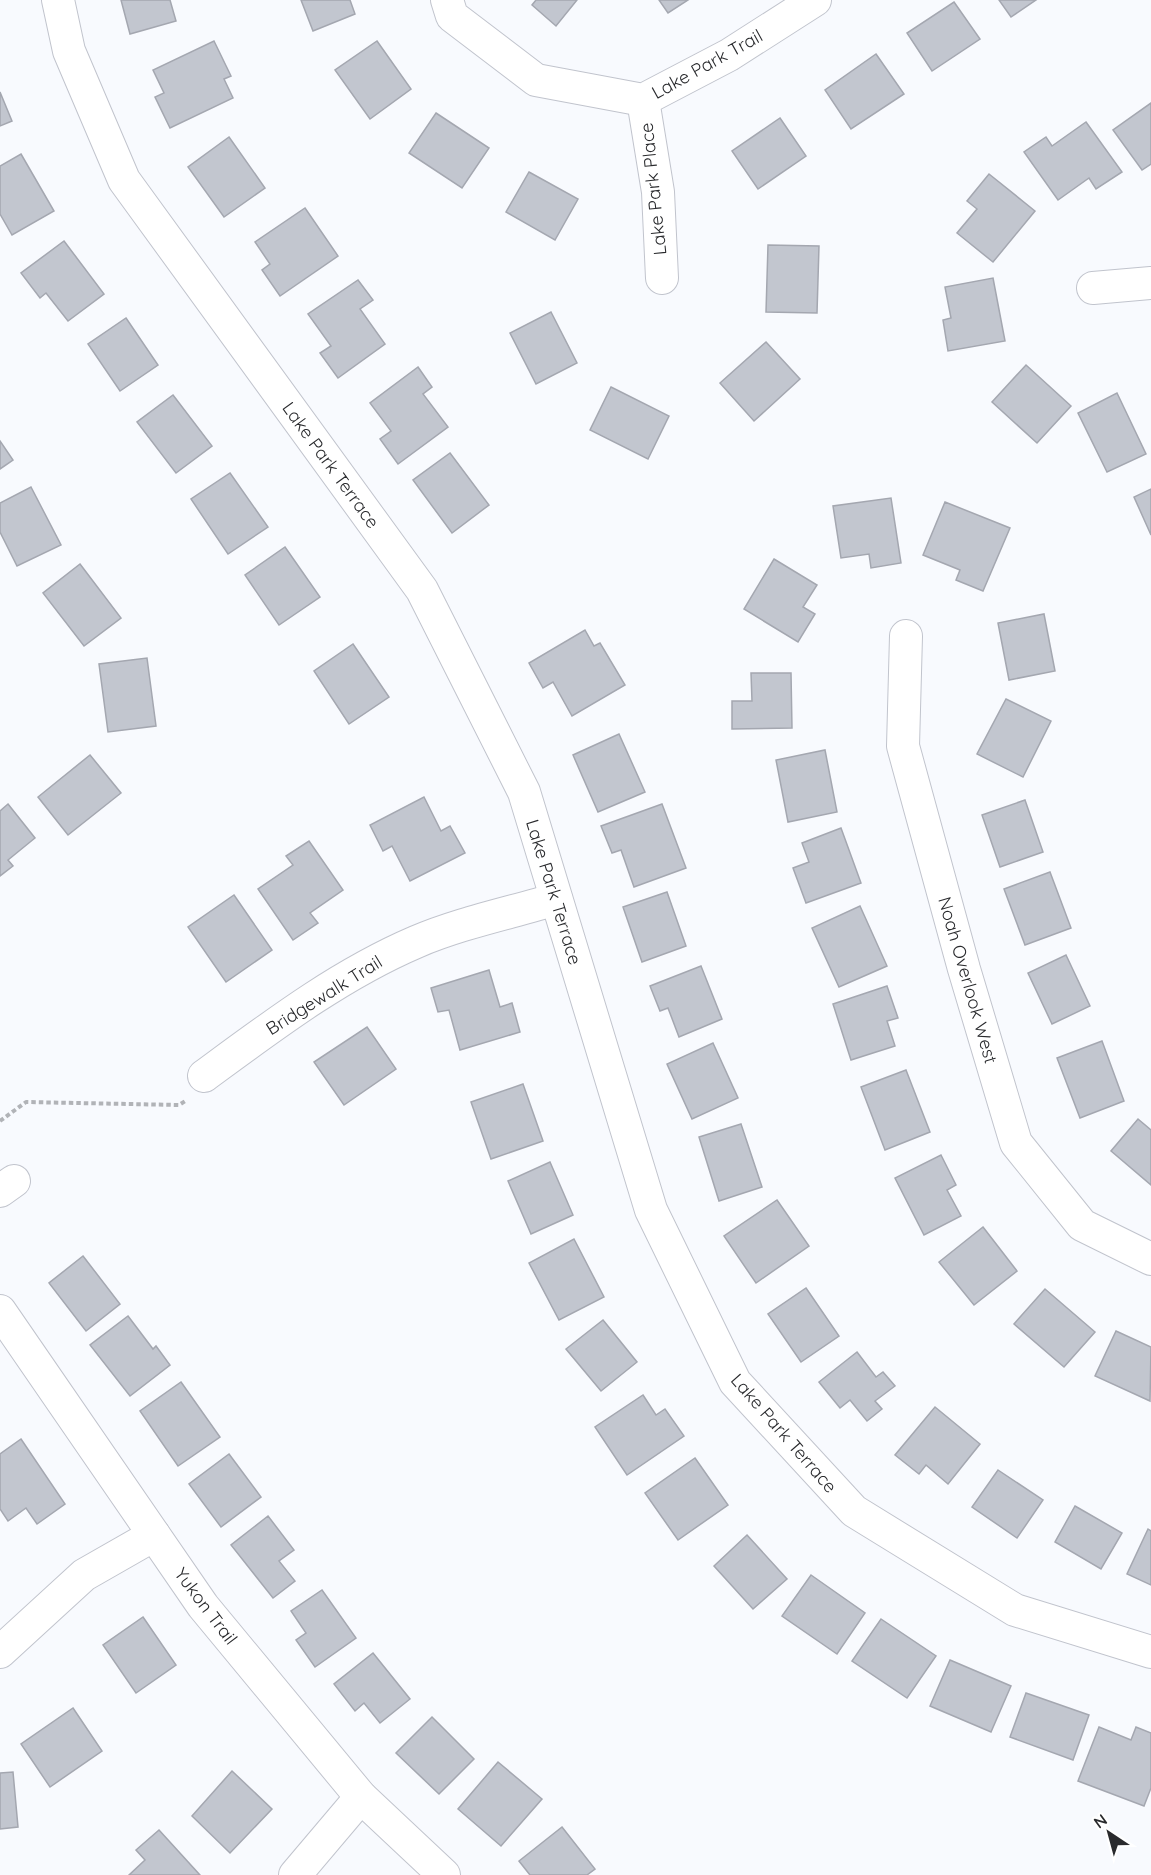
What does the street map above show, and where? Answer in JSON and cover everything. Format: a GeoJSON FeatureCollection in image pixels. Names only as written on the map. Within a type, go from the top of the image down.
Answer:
{"type":"FeatureCollection","features":[{"type":"Feature","properties":{"kind":"street","name":"Lake Park Terrace"},"geometry":{"type":"LineString","coordinates":[[58,0],[69,51],[124,180],[423,590],[524,792],[651,1210],[735,1382],[854,1511],[1015,1610],[1151,1652]]}},
{"type":"Feature","properties":{"kind":"street","name":"Lake Park Trail"},"geometry":{"type":"LineString","coordinates":[[447,0],[452,16],[536,80],[643,100],[729,55],[815,0]]}},
{"type":"Feature","properties":{"kind":"street","name":"Lake Park Place"},"geometry":{"type":"LineString","coordinates":[[643,100],[657,192],[662,278]]}},
{"type":"Feature","properties":{"kind":"street"},"geometry":{"type":"LineString","coordinates":[[1093,288],[1151,283]]}},
{"type":"Feature","properties":{"kind":"street","name":"Noah Overlook West"},"geometry":{"type":"LineString","coordinates":[[906,636],[903,746],[964,969],[1016,1143],[1082,1225],[1151,1259]]}},
{"type":"Feature","properties":{"kind":"street","name":"Bridgewalk Trail"},"geometry":{"type":"LineString","coordinates":[[204,1076],[315,996],[364,966],[418,941],[556,899]]}},
{"type":"Feature","properties":{"kind":"street","name":"Yukon Trail"},"geometry":{"type":"LineString","coordinates":[[0,1311],[203,1606],[361,1797],[444,1875]]}},
{"type":"Feature","properties":{"kind":"street"},"geometry":{"type":"LineString","coordinates":[[0,1652],[84,1575],[154,1535]]}},
{"type":"Feature","properties":{"kind":"street"},"geometry":{"type":"LineString","coordinates":[[295,1875],[361,1797]]}},
{"type":"Feature","properties":{"kind":"path"},"geometry":{"type":"LineString","coordinates":[[0,1121],[26,1102],[180,1105],[211,1085],[204,1076]]}},
{"type":"Feature","properties":{"kind":"building"},"geometry":{"type":"Polygon","coordinates":[[[121,0],[170,0],[176,21],[130,34],[121,0]]]}},
{"type":"Feature","properties":{"kind":"building"},"geometry":{"type":"Polygon","coordinates":[[[301,0],[350,0],[355,14],[313,31],[301,0]]]}},
{"type":"Feature","properties":{"kind":"building"},"geometry":{"type":"Polygon","coordinates":[[[536,0],[577,0],[556,26],[532,5],[536,0]]]}},
{"type":"Feature","properties":{"kind":"building"},"geometry":{"type":"Polygon","coordinates":[[[659,0],[688,0],[668,13],[659,0]]]}},
{"type":"Feature","properties":{"kind":"building"},"geometry":{"type":"Polygon","coordinates":[[[999,0],[1036,0],[1011,17],[999,0]]]}},
{"type":"Feature","properties":{"kind":"building"},"geometry":{"type":"Polygon","coordinates":[[[954,2],[980,39],[932,71],[907,33],[954,2]]]}},
{"type":"Feature","properties":{"kind":"building"},"geometry":{"type":"Polygon","coordinates":[[[214,41],[231,76],[224,79],[233,98],[170,128],[155,97],[164,93],[153,70],[214,41]]]}},
{"type":"Feature","properties":{"kind":"building"},"geometry":{"type":"Polygon","coordinates":[[[377,41],[411,89],[370,119],[335,70],[377,41]]]}},
{"type":"Feature","properties":{"kind":"building"},"geometry":{"type":"Polygon","coordinates":[[[876,54],[904,94],[851,129],[825,90],[876,54]]]}},
{"type":"Feature","properties":{"kind":"building"},"geometry":{"type":"Polygon","coordinates":[[[0,92],[12,121],[0,126],[0,92]]]}},
{"type":"Feature","properties":{"kind":"building"},"geometry":{"type":"Polygon","coordinates":[[[1151,103],[1151,164],[1142,170],[1113,130],[1151,103]]]}},
{"type":"Feature","properties":{"kind":"building"},"geometry":{"type":"Polygon","coordinates":[[[436,113],[489,148],[462,188],[409,153],[436,113]]]}},
{"type":"Feature","properties":{"kind":"building"},"geometry":{"type":"Polygon","coordinates":[[[780,118],[806,156],[758,189],[732,151],[780,118]]]}},
{"type":"Feature","properties":{"kind":"building"},"geometry":{"type":"Polygon","coordinates":[[[1086,122],[1122,172],[1096,189],[1089,178],[1058,200],[1024,152],[1046,137],[1052,146],[1086,122]]]}},
{"type":"Feature","properties":{"kind":"building"},"geometry":{"type":"Polygon","coordinates":[[[229,137],[265,188],[224,217],[188,167],[229,137]]]}},
{"type":"Feature","properties":{"kind":"building"},"geometry":{"type":"Polygon","coordinates":[[[21,154],[54,211],[12,235],[0,214],[0,166],[21,154]]]}},
{"type":"Feature","properties":{"kind":"building"},"geometry":{"type":"Polygon","coordinates":[[[529,172],[578,199],[555,240],[506,212],[529,172]]]}},
{"type":"Feature","properties":{"kind":"building"},"geometry":{"type":"Polygon","coordinates":[[[989,174],[1035,211],[993,262],[957,233],[977,209],[967,201],[989,174]]]}},
{"type":"Feature","properties":{"kind":"building"},"geometry":{"type":"Polygon","coordinates":[[[305,208],[338,256],[280,296],[262,270],[270,264],[255,242],[305,208]]]}},
{"type":"Feature","properties":{"kind":"building"},"geometry":{"type":"Polygon","coordinates":[[[64,241],[104,294],[68,321],[46,293],[40,298],[21,273],[64,241]]]}},
{"type":"Feature","properties":{"kind":"building"},"geometry":{"type":"Polygon","coordinates":[[[768,245],[819,246],[817,313],[766,312],[768,245]]]}},
{"type":"Feature","properties":{"kind":"building"},"geometry":{"type":"Polygon","coordinates":[[[993,278],[1005,341],[948,351],[943,320],[951,318],[945,287],[993,278]]]}},
{"type":"Feature","properties":{"kind":"building"},"geometry":{"type":"Polygon","coordinates":[[[358,280],[373,300],[360,309],[385,344],[338,378],[320,353],[331,346],[308,314],[358,280]]]}},
{"type":"Feature","properties":{"kind":"building"},"geometry":{"type":"Polygon","coordinates":[[[551,312],[577,363],[536,384],[510,333],[551,312]]]}},
{"type":"Feature","properties":{"kind":"building"},"geometry":{"type":"Polygon","coordinates":[[[126,318],[158,365],[120,391],[88,344],[126,318]]]}},
{"type":"Feature","properties":{"kind":"building"},"geometry":{"type":"Polygon","coordinates":[[[766,342],[800,379],[754,421],[720,383],[766,342]]]}},
{"type":"Feature","properties":{"kind":"building"},"geometry":{"type":"Polygon","coordinates":[[[1026,365],[1071,406],[1037,443],[992,402],[1026,365]]]}},
{"type":"Feature","properties":{"kind":"building"},"geometry":{"type":"Polygon","coordinates":[[[418,367],[432,387],[423,394],[448,427],[398,464],[380,439],[391,431],[370,403],[418,367]]]}},
{"type":"Feature","properties":{"kind":"building"},"geometry":{"type":"Polygon","coordinates":[[[611,387],[669,416],[648,459],[590,430],[611,387]]]}},
{"type":"Feature","properties":{"kind":"building"},"geometry":{"type":"Polygon","coordinates":[[[1117,393],[1146,454],[1107,472],[1078,413],[1117,393]]]}},
{"type":"Feature","properties":{"kind":"building"},"geometry":{"type":"Polygon","coordinates":[[[173,395],[212,446],[176,473],[137,422],[173,395]]]}},
{"type":"Feature","properties":{"kind":"building"},"geometry":{"type":"Polygon","coordinates":[[[0,441],[13,460],[0,469],[0,441]]]}},
{"type":"Feature","properties":{"kind":"building"},"geometry":{"type":"Polygon","coordinates":[[[450,453],[489,505],[452,533],[413,480],[450,453]]]}},
{"type":"Feature","properties":{"kind":"building"},"geometry":{"type":"Polygon","coordinates":[[[230,473],[268,527],[228,554],[191,499],[230,473]]]}},
{"type":"Feature","properties":{"kind":"building"},"geometry":{"type":"Polygon","coordinates":[[[31,487],[61,545],[17,566],[0,532],[0,503],[31,487]]]}},
{"type":"Feature","properties":{"kind":"building"},"geometry":{"type":"Polygon","coordinates":[[[1151,489],[1151,535],[1134,497],[1151,489]]]}},
{"type":"Feature","properties":{"kind":"building"},"geometry":{"type":"Polygon","coordinates":[[[891,498],[901,563],[871,568],[869,554],[841,558],[833,506],[891,498]]]}},
{"type":"Feature","properties":{"kind":"building"},"geometry":{"type":"Polygon","coordinates":[[[945,502],[1010,528],[983,591],[956,580],[960,570],[923,555],[945,502]]]}},
{"type":"Feature","properties":{"kind":"building"},"geometry":{"type":"Polygon","coordinates":[[[285,547],[320,597],[279,625],[245,575],[285,547]]]}},
{"type":"Feature","properties":{"kind":"building"},"geometry":{"type":"Polygon","coordinates":[[[774,559],[817,585],[803,607],[815,614],[798,642],[744,609],[774,559]]]}},
{"type":"Feature","properties":{"kind":"building"},"geometry":{"type":"Polygon","coordinates":[[[80,564],[121,618],[84,646],[43,593],[80,564]]]}},
{"type":"Feature","properties":{"kind":"building"},"geometry":{"type":"Polygon","coordinates":[[[1044,614],[1055,671],[1009,680],[998,623],[1044,614]]]}},
{"type":"Feature","properties":{"kind":"building"},"geometry":{"type":"Polygon","coordinates":[[[585,630],[594,646],[600,643],[625,685],[572,716],[553,682],[543,688],[529,663],[585,630]]]}},
{"type":"Feature","properties":{"kind":"building"},"geometry":{"type":"Polygon","coordinates":[[[353,644],[389,697],[349,724],[314,671],[353,644]]]}},
{"type":"Feature","properties":{"kind":"building"},"geometry":{"type":"Polygon","coordinates":[[[147,658],[156,726],[108,732],[99,664],[147,658]]]}},
{"type":"Feature","properties":{"kind":"building"},"geometry":{"type":"Polygon","coordinates":[[[751,673],[791,673],[792,728],[732,729],[732,701],[752,701],[751,673]]]}},
{"type":"Feature","properties":{"kind":"building"},"geometry":{"type":"Polygon","coordinates":[[[1006,699],[1051,721],[1023,777],[977,754],[1006,699]]]}},
{"type":"Feature","properties":{"kind":"building"},"geometry":{"type":"Polygon","coordinates":[[[619,734],[645,792],[598,812],[573,755],[619,734]]]}},
{"type":"Feature","properties":{"kind":"building"},"geometry":{"type":"Polygon","coordinates":[[[825,750],[837,812],[788,822],[776,760],[825,750]]]}},
{"type":"Feature","properties":{"kind":"building"},"geometry":{"type":"Polygon","coordinates":[[[90,755],[121,793],[68,835],[38,797],[90,755]]]}},
{"type":"Feature","properties":{"kind":"building"},"geometry":{"type":"Polygon","coordinates":[[[424,797],[441,831],[450,826],[465,853],[410,881],[392,846],[383,851],[370,825],[424,797]]]}},
{"type":"Feature","properties":{"kind":"building"},"geometry":{"type":"Polygon","coordinates":[[[1025,800],[1043,852],[1000,867],[982,815],[1025,800]]]}},
{"type":"Feature","properties":{"kind":"building"},"geometry":{"type":"Polygon","coordinates":[[[8,804],[35,838],[8,860],[13,866],[0,876],[0,811],[8,804]]]}},
{"type":"Feature","properties":{"kind":"building"},"geometry":{"type":"Polygon","coordinates":[[[662,804],[686,868],[634,887],[621,850],[612,853],[601,826],[662,804]]]}},
{"type":"Feature","properties":{"kind":"building"},"geometry":{"type":"Polygon","coordinates":[[[841,828],[861,883],[806,903],[793,868],[809,862],[802,843],[841,828]]]}},
{"type":"Feature","properties":{"kind":"building"},"geometry":{"type":"Polygon","coordinates":[[[309,841],[343,890],[310,913],[318,923],[293,940],[258,889],[293,865],[286,856],[309,841]]]}},
{"type":"Feature","properties":{"kind":"building"},"geometry":{"type":"Polygon","coordinates":[[[1050,872],[1071,928],[1025,945],[1004,889],[1050,872]]]}},
{"type":"Feature","properties":{"kind":"building"},"geometry":{"type":"Polygon","coordinates":[[[667,892],[686,946],[642,962],[623,907],[667,892]]]}},
{"type":"Feature","properties":{"kind":"building"},"geometry":{"type":"Polygon","coordinates":[[[234,895],[272,950],[226,982],[188,927],[234,895]]]}},
{"type":"Feature","properties":{"kind":"building"},"geometry":{"type":"Polygon","coordinates":[[[860,906],[887,966],[839,987],[812,928],[860,906]]]}},
{"type":"Feature","properties":{"kind":"building"},"geometry":{"type":"Polygon","coordinates":[[[1066,955],[1090,1006],[1052,1024],[1028,973],[1066,955]]]}},
{"type":"Feature","properties":{"kind":"building"},"geometry":{"type":"Polygon","coordinates":[[[701,966],[722,1019],[679,1037],[668,1008],[660,1011],[650,986],[701,966]]]}},
{"type":"Feature","properties":{"kind":"building"},"geometry":{"type":"Polygon","coordinates":[[[489,970],[500,1007],[512,1003],[520,1032],[460,1050],[449,1010],[438,1012],[431,988],[489,970]]]}},
{"type":"Feature","properties":{"kind":"building"},"geometry":{"type":"Polygon","coordinates":[[[887,986],[898,1018],[887,1021],[895,1046],[851,1060],[833,1004],[887,986]]]}},
{"type":"Feature","properties":{"kind":"building"},"geometry":{"type":"Polygon","coordinates":[[[367,1027],[396,1069],[344,1105],[314,1062],[367,1027]]]}},
{"type":"Feature","properties":{"kind":"building"},"geometry":{"type":"Polygon","coordinates":[[[1102,1041],[1124,1101],[1080,1118],[1057,1058],[1102,1041]]]}},
{"type":"Feature","properties":{"kind":"building"},"geometry":{"type":"Polygon","coordinates":[[[713,1043],[738,1098],[692,1119],[667,1064],[713,1043]]]}},
{"type":"Feature","properties":{"kind":"building"},"geometry":{"type":"Polygon","coordinates":[[[906,1070],[930,1132],[885,1150],[861,1087],[906,1070]]]}},
{"type":"Feature","properties":{"kind":"building"},"geometry":{"type":"Polygon","coordinates":[[[523,1084],[543,1141],[491,1159],[471,1102],[523,1084]]]}},
{"type":"Feature","properties":{"kind":"building"},"geometry":{"type":"Polygon","coordinates":[[[1138,1119],[1151,1130],[1151,1185],[1111,1151],[1138,1119]]]}},
{"type":"Feature","properties":{"kind":"building"},"geometry":{"type":"Polygon","coordinates":[[[741,1124],[762,1187],[719,1201],[699,1137],[741,1124]]]}},
{"type":"Feature","properties":{"kind":"building"},"geometry":{"type":"Polygon","coordinates":[[[941,1155],[956,1185],[947,1190],[961,1216],[924,1235],[895,1178],[941,1155]]]}},
{"type":"Feature","properties":{"kind":"building"},"geometry":{"type":"Polygon","coordinates":[[[550,1162],[573,1215],[531,1234],[508,1181],[550,1162]]]}},
{"type":"Feature","properties":{"kind":"building"},"geometry":{"type":"Polygon","coordinates":[[[777,1200],[809,1246],[756,1283],[724,1236],[777,1200]]]}},
{"type":"Feature","properties":{"kind":"building"},"geometry":{"type":"Polygon","coordinates":[[[983,1227],[1017,1271],[974,1305],[939,1262],[983,1227]]]}},
{"type":"Feature","properties":{"kind":"building"},"geometry":{"type":"Polygon","coordinates":[[[574,1239],[604,1297],[559,1320],[529,1263],[574,1239]]]}},
{"type":"Feature","properties":{"kind":"building"},"geometry":{"type":"Polygon","coordinates":[[[83,1256],[120,1304],[86,1331],[49,1283],[83,1256]]]}},
{"type":"Feature","properties":{"kind":"building"},"geometry":{"type":"Polygon","coordinates":[[[806,1288],[839,1336],[801,1362],[768,1314],[806,1288]]]}},
{"type":"Feature","properties":{"kind":"building"},"geometry":{"type":"Polygon","coordinates":[[[1045,1289],[1095,1332],[1064,1367],[1014,1324],[1045,1289]]]}},
{"type":"Feature","properties":{"kind":"building"},"geometry":{"type":"Polygon","coordinates":[[[128,1316],[153,1349],[156,1346],[170,1365],[130,1396],[90,1345],[128,1316]]]}},
{"type":"Feature","properties":{"kind":"building"},"geometry":{"type":"Polygon","coordinates":[[[603,1320],[637,1362],[601,1391],[566,1349],[603,1320]]]}},
{"type":"Feature","properties":{"kind":"building"},"geometry":{"type":"Polygon","coordinates":[[[1116,1331],[1151,1347],[1150,1401],[1095,1376],[1116,1331]]]}},
{"type":"Feature","properties":{"kind":"building"},"geometry":{"type":"Polygon","coordinates":[[[857,1352],[876,1377],[883,1372],[895,1386],[875,1401],[882,1409],[867,1421],[850,1400],[840,1408],[819,1382],[857,1352]]]}},
{"type":"Feature","properties":{"kind":"building"},"geometry":{"type":"Polygon","coordinates":[[[181,1382],[220,1437],[178,1466],[140,1411],[181,1382]]]}},
{"type":"Feature","properties":{"kind":"building"},"geometry":{"type":"Polygon","coordinates":[[[643,1395],[656,1415],[665,1409],[684,1436],[627,1475],[595,1427],[643,1395]]]}},
{"type":"Feature","properties":{"kind":"building"},"geometry":{"type":"Polygon","coordinates":[[[935,1407],[980,1444],[948,1484],[926,1465],[919,1474],[895,1455],[935,1407]]]}},
{"type":"Feature","properties":{"kind":"building"},"geometry":{"type":"Polygon","coordinates":[[[21,1439],[65,1504],[37,1524],[26,1508],[8,1521],[0,1509],[0,1454],[21,1439]]]}},
{"type":"Feature","properties":{"kind":"building"},"geometry":{"type":"Polygon","coordinates":[[[229,1454],[261,1497],[221,1527],[189,1484],[229,1454]]]}},
{"type":"Feature","properties":{"kind":"building"},"geometry":{"type":"Polygon","coordinates":[[[695,1458],[728,1505],[678,1540],[645,1493],[695,1458]]]}},
{"type":"Feature","properties":{"kind":"building"},"geometry":{"type":"Polygon","coordinates":[[[998,1470],[1043,1500],[1017,1538],[972,1507],[998,1470]]]}},
{"type":"Feature","properties":{"kind":"building"},"geometry":{"type":"Polygon","coordinates":[[[1075,1506],[1122,1533],[1101,1569],[1055,1542],[1075,1506]]]}},
{"type":"Feature","properties":{"kind":"building"},"geometry":{"type":"Polygon","coordinates":[[[268,1516],[294,1550],[279,1561],[295,1581],[273,1598],[231,1545],[268,1516]]]}},
{"type":"Feature","properties":{"kind":"building"},"geometry":{"type":"Polygon","coordinates":[[[1148,1529],[1151,1531],[1151,1585],[1127,1574],[1148,1529]]]}},
{"type":"Feature","properties":{"kind":"building"},"geometry":{"type":"Polygon","coordinates":[[[747,1535],[787,1579],[753,1609],[714,1566],[747,1535]]]}},
{"type":"Feature","properties":{"kind":"building"},"geometry":{"type":"Polygon","coordinates":[[[811,1575],[865,1613],[837,1654],[782,1616],[811,1575]]]}},
{"type":"Feature","properties":{"kind":"building"},"geometry":{"type":"Polygon","coordinates":[[[322,1590],[356,1638],[315,1667],[296,1640],[306,1633],[291,1611],[322,1590]]]}},
{"type":"Feature","properties":{"kind":"building"},"geometry":{"type":"Polygon","coordinates":[[[143,1617],[176,1665],[136,1693],[103,1645],[143,1617]]]}},
{"type":"Feature","properties":{"kind":"building"},"geometry":{"type":"Polygon","coordinates":[[[881,1619],[936,1656],[907,1698],[852,1661],[881,1619]]]}},
{"type":"Feature","properties":{"kind":"building"},"geometry":{"type":"Polygon","coordinates":[[[373,1653],[410,1699],[380,1723],[364,1703],[355,1711],[334,1684],[373,1653]]]}},
{"type":"Feature","properties":{"kind":"building"},"geometry":{"type":"Polygon","coordinates":[[[950,1660],[1011,1686],[991,1732],[930,1706],[950,1660]]]}},
{"type":"Feature","properties":{"kind":"building"},"geometry":{"type":"Polygon","coordinates":[[[1026,1693],[1089,1715],[1073,1760],[1010,1737],[1026,1693]]]}},
{"type":"Feature","properties":{"kind":"building"},"geometry":{"type":"Polygon","coordinates":[[[73,1708],[102,1751],[50,1787],[21,1744],[73,1708]]]}},
{"type":"Feature","properties":{"kind":"building"},"geometry":{"type":"Polygon","coordinates":[[[432,1717],[474,1759],[439,1794],[396,1753],[432,1717]]]}},
{"type":"Feature","properties":{"kind":"building"},"geometry":{"type":"Polygon","coordinates":[[[1099,1727],[1131,1740],[1136,1727],[1151,1733],[1151,1788],[1144,1806],[1078,1781],[1099,1727]]]}},
{"type":"Feature","properties":{"kind":"building"},"geometry":{"type":"Polygon","coordinates":[[[498,1762],[542,1799],[501,1846],[458,1809],[498,1762]]]}},
{"type":"Feature","properties":{"kind":"building"},"geometry":{"type":"Polygon","coordinates":[[[232,1771],[272,1809],[230,1853],[192,1816],[232,1771]]]}},
{"type":"Feature","properties":{"kind":"building"},"geometry":{"type":"Polygon","coordinates":[[[13,1772],[18,1827],[0,1829],[0,1773],[13,1772]]]}},
{"type":"Feature","properties":{"kind":"building"},"geometry":{"type":"Polygon","coordinates":[[[562,1827],[595,1869],[587,1875],[530,1875],[519,1861],[562,1827]]]}},
{"type":"Feature","properties":{"kind":"building"},"geometry":{"type":"Polygon","coordinates":[[[159,1830],[200,1875],[129,1875],[145,1860],[136,1850],[159,1830]]]}}]}
